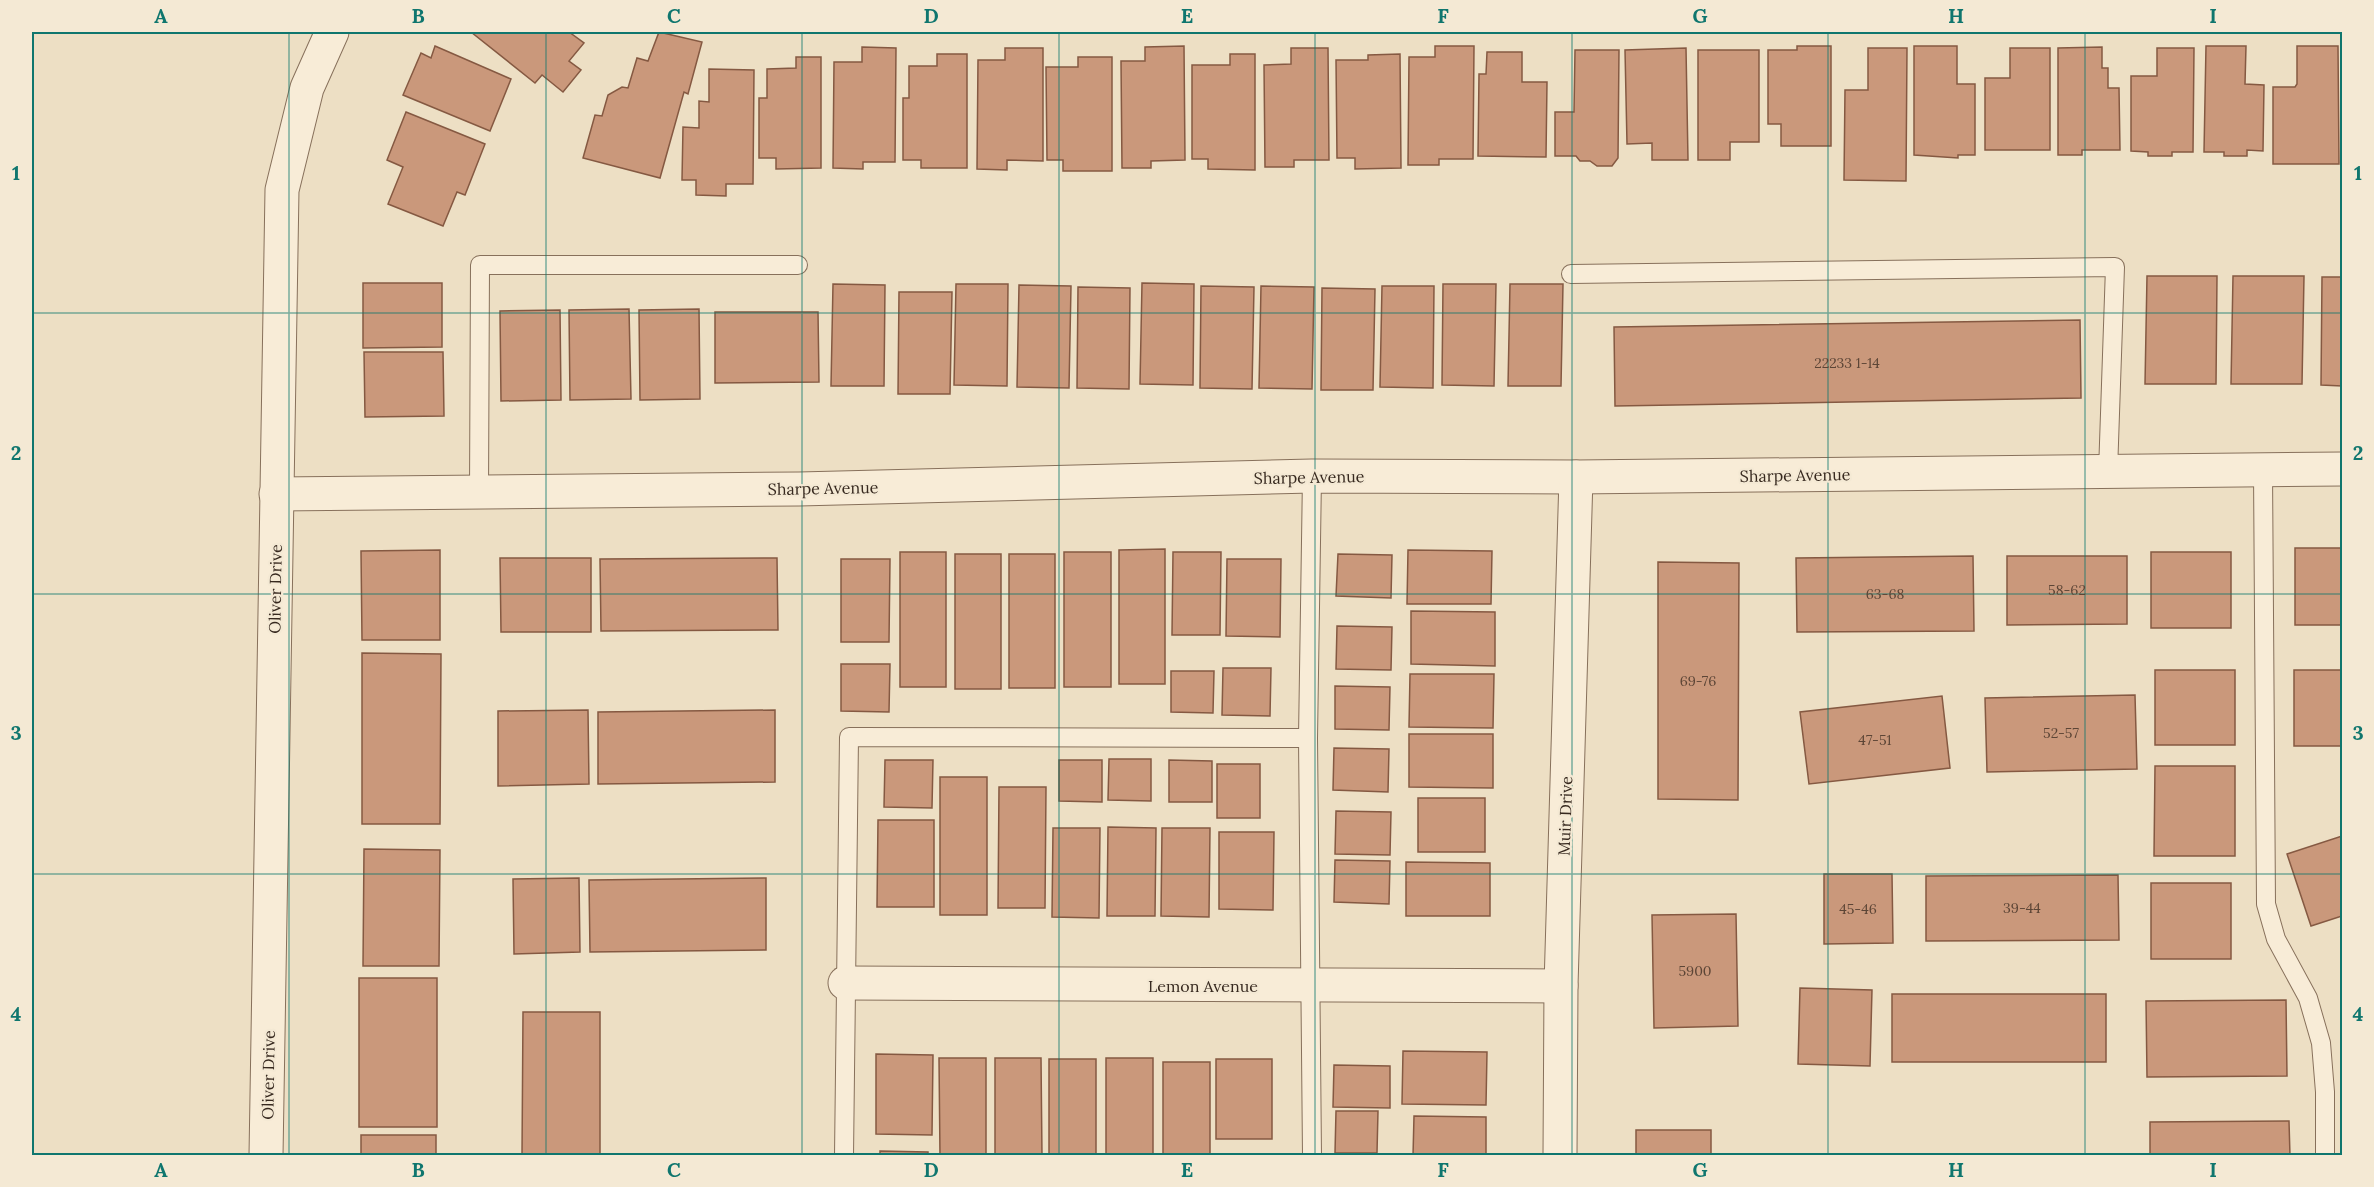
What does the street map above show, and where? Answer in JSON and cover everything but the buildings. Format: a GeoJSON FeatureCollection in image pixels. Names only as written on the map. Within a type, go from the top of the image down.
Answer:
{"type":"FeatureCollection","features":[{"type":"Feature","properties":{"kind":"street","name":"Oliver Drive"},"geometry":{"type":"LineString","coordinates":[[267,1155],[282,190],[307,88],[332,32]]}},
{"type":"Feature","properties":{"kind":"street","name":"Sharpe Avenue"},"geometry":{"type":"LineString","coordinates":[[276,494],[799,489],[1312,476],[1576,477],[2343,469]]}},
{"type":"Feature","properties":{"kind":"street","name":"Muir Drive"},"geometry":{"type":"LineString","coordinates":[[1560,1155],[1561,986],[1576,477]]}},
{"type":"Feature","properties":{"kind":"street","name":"Lemon Avenue"},"geometry":{"type":"LineString","coordinates":[[845,983],[1561,986]]}},
{"type":"Feature","properties":{"kind":"lane"},"geometry":{"type":"LineString","coordinates":[[479,492],[480,265],[798,265]]}},
{"type":"Feature","properties":{"kind":"lane"},"geometry":{"type":"LineString","coordinates":[[1571,274],[2115,267],[2108,472]]}},
{"type":"Feature","properties":{"kind":"lane"},"geometry":{"type":"LineString","coordinates":[[2263,470],[2266,904],[2276,939],[2308,998],[2321,1043],[2325,1092],[2325,1155]]}},
{"type":"Feature","properties":{"kind":"lane"},"geometry":{"type":"LineString","coordinates":[[1312,476],[1308,738],[1312,1155]]}},
{"type":"Feature","properties":{"kind":"lane"},"geometry":{"type":"LineString","coordinates":[[844,1155],[849,737],[1308,738]]}}]}
